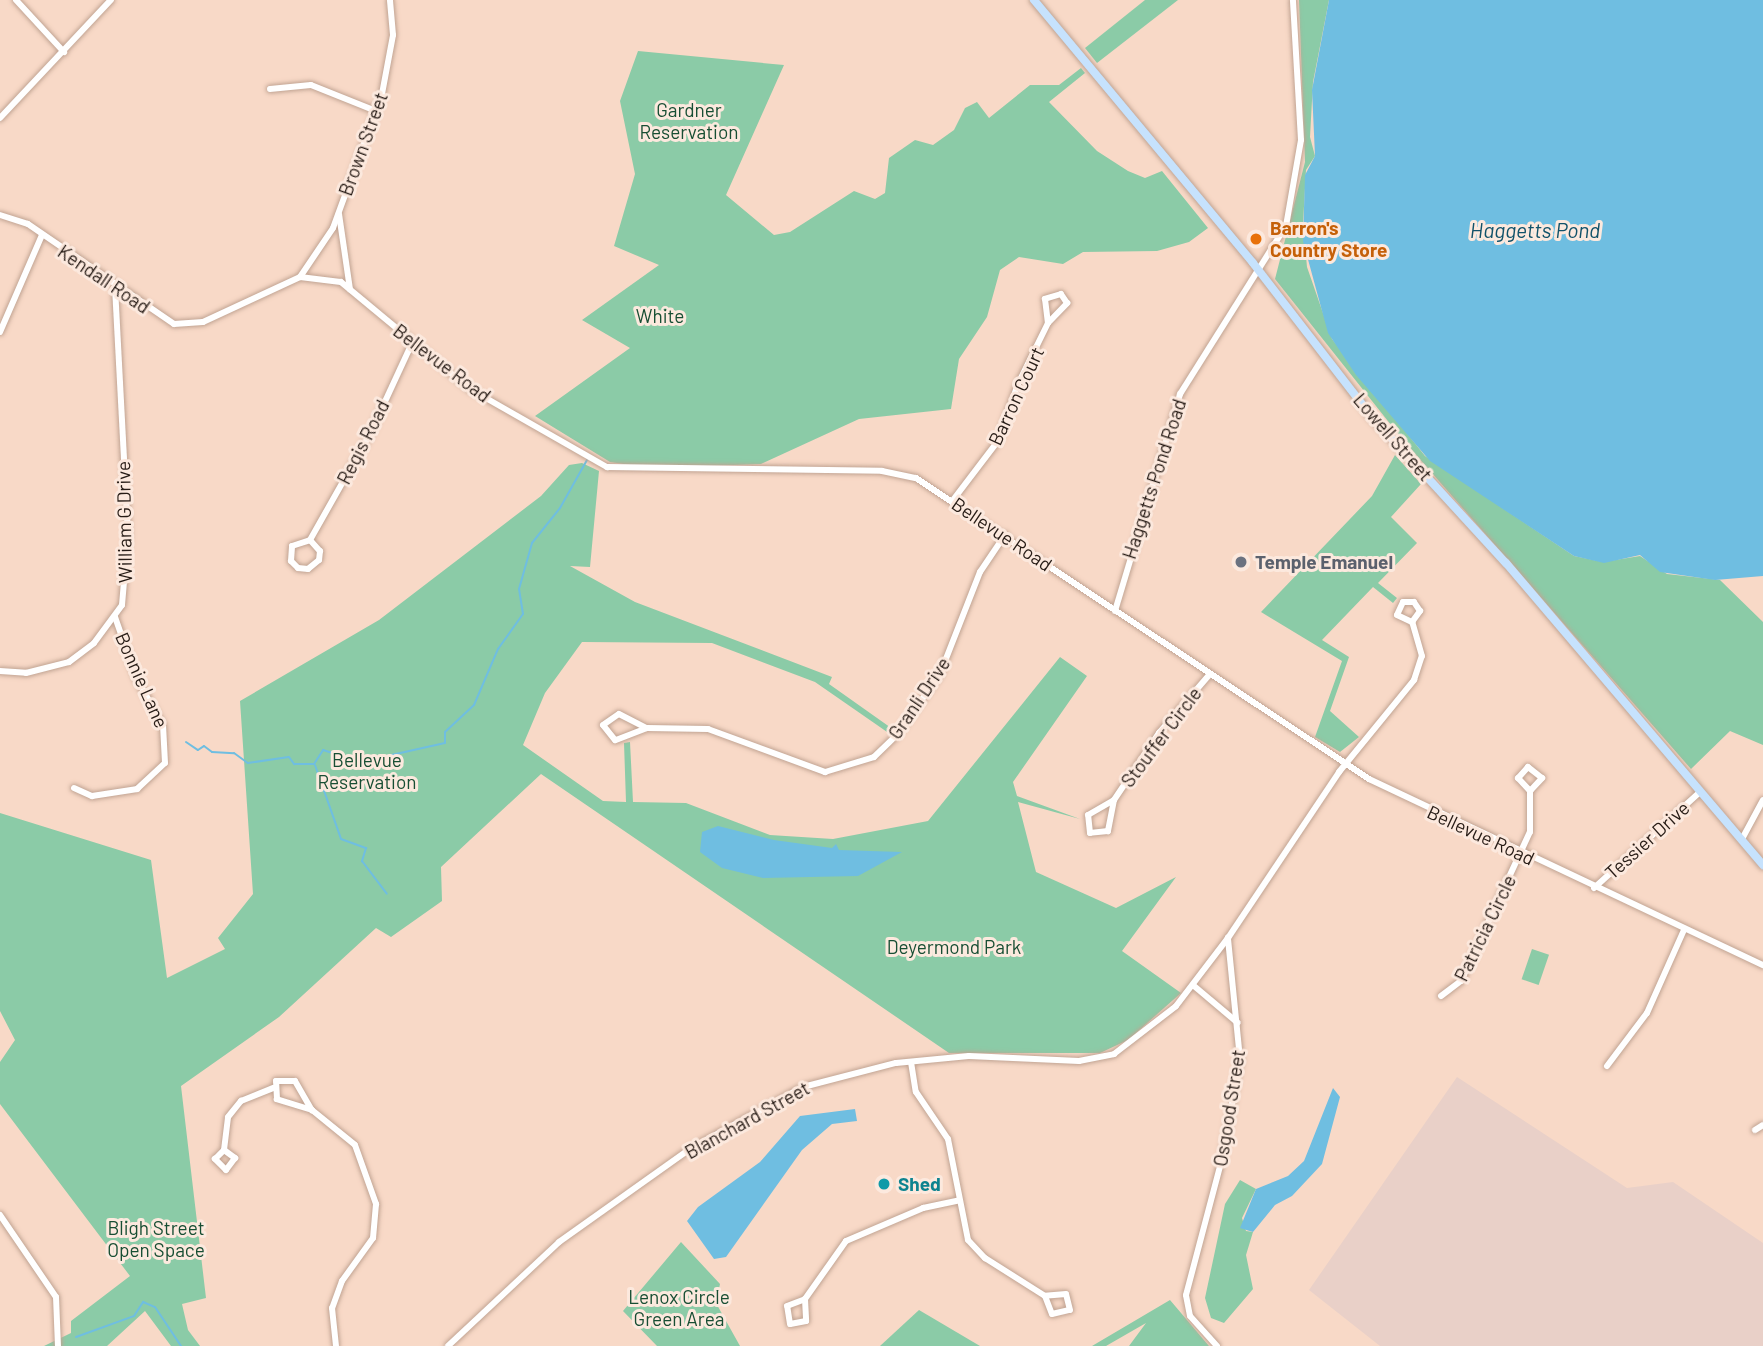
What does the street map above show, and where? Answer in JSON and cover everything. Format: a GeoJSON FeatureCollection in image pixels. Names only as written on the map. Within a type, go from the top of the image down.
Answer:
{"type":"FeatureCollection","features":[{"type":"Feature","properties":{"kind":"main road","name":"Lowell Street"},"geometry":{"type":"LineString","coordinates":[[1034,0],[1259,271],[1384,431],[1498,554],[1763,864]]}},
{"type":"Feature","properties":{"kind":"street"},"geometry":{"type":"LineString","coordinates":[[16,0],[64,52]]}},
{"type":"Feature","properties":{"kind":"street"},"geometry":{"type":"LineString","coordinates":[[0,118],[111,0]]}},
{"type":"Feature","properties":{"kind":"street","name":"Brown Street"},"geometry":{"type":"LineString","coordinates":[[300,277],[321,251],[376,111],[392,46],[390,0]]}},
{"type":"Feature","properties":{"kind":"street","name":"Haggetts Pond Road"},"geometry":{"type":"LineString","coordinates":[[1115,611],[1180,394],[1286,226],[1298,174],[1300,78],[1293,0]]}},
{"type":"Feature","properties":{"kind":"street"},"geometry":{"type":"LineString","coordinates":[[270,89],[311,85],[376,111]]}},
{"type":"Feature","properties":{"kind":"street"},"geometry":{"type":"LineString","coordinates":[[338,212],[350,289]]}},
{"type":"Feature","properties":{"kind":"street","name":"Kendall Road"},"geometry":{"type":"LineString","coordinates":[[0,215],[42,235],[115,288],[174,324],[212,318]]}},
{"type":"Feature","properties":{"kind":"street"},"geometry":{"type":"LineString","coordinates":[[0,332],[42,235]]}},
{"type":"Feature","properties":{"kind":"street","name":"Bellevue Road"},"geometry":{"type":"LineString","coordinates":[[212,318],[300,277],[332,278],[350,289],[470,389],[607,467],[882,471],[916,478],[953,500],[1345,765],[1521,854],[1763,965]]}},
{"type":"Feature","properties":{"kind":"street","name":"William G Drive"},"geometry":{"type":"LineString","coordinates":[[115,288],[129,567],[115,618]]}},
{"type":"Feature","properties":{"kind":"street","name":"Barron Court"},"geometry":{"type":"LineString","coordinates":[[953,500],[998,441],[1018,384],[1048,323],[1067,303],[1060,294],[1045,299],[1048,323]]}},
{"type":"Feature","properties":{"kind":"street","name":"Regis Road"},"geometry":{"type":"LineString","coordinates":[[310,540],[320,551],[319,560],[308,569],[298,568],[290,556],[292,546],[310,540],[370,434],[412,343]]}},
{"type":"Feature","properties":{"kind":"street","name":"Granli Drive"},"geometry":{"type":"LineString","coordinates":[[647,728],[615,740],[603,725],[619,714],[647,728],[719,732],[825,772],[874,757],[896,736],[940,674],[980,572],[1005,535]]}},
{"type":"Feature","properties":{"kind":"street"},"geometry":{"type":"LineString","coordinates":[[0,671],[26,673],[69,662],[115,618]]}},
{"type":"Feature","properties":{"kind":"street","name":"Bonnie Lane"},"geometry":{"type":"LineString","coordinates":[[74,788],[92,796],[137,789],[165,763],[163,726],[136,677],[115,618]]}},
{"type":"Feature","properties":{"kind":"street"},"geometry":{"type":"LineString","coordinates":[[1228,938],[1345,765],[1414,680],[1422,656],[1412,622]]}},
{"type":"Feature","properties":{"kind":"street","name":"Stouffer Circle"},"geometry":{"type":"LineString","coordinates":[[1114,800],[1088,815],[1090,833],[1108,831],[1114,800],[1159,733],[1209,675]]}},
{"type":"Feature","properties":{"kind":"street","name":"Patricia Circle"},"geometry":{"type":"LineString","coordinates":[[1441,996],[1461,981],[1521,854],[1533,821],[1530,792]]}},
{"type":"Feature","properties":{"kind":"street","name":"Tessier Drive"},"geometry":{"type":"LineString","coordinates":[[1594,888],[1700,792]]}},
{"type":"Feature","properties":{"kind":"street"},"geometry":{"type":"LineString","coordinates":[[1742,839],[1763,800]]}},
{"type":"Feature","properties":{"kind":"street"},"geometry":{"type":"LineString","coordinates":[[1607,1066],[1640,1026],[1684,930]]}},
{"type":"Feature","properties":{"kind":"street","name":"Blanchard Street"},"geometry":{"type":"LineString","coordinates":[[448,1346],[559,1242],[690,1149],[803,1087],[858,1069],[969,1056],[1079,1062],[1101,1057],[1131,1044],[1194,986],[1228,938]]}},
{"type":"Feature","properties":{"kind":"street","name":"Osgood Street"},"geometry":{"type":"LineString","coordinates":[[1217,1346],[1190,1316],[1186,1295],[1230,1118],[1240,1059],[1228,938]]}},
{"type":"Feature","properties":{"kind":"street"},"geometry":{"type":"LineString","coordinates":[[1194,986],[1238,1023]]}},
{"type":"Feature","properties":{"kind":"street"},"geometry":{"type":"LineString","coordinates":[[911,1062],[916,1092],[948,1139],[963,1230],[975,1250],[1045,1296],[1054,1315],[1070,1310],[1066,1294],[1045,1296]]}},
{"type":"Feature","properties":{"kind":"street"},"geometry":{"type":"LineString","coordinates":[[224,1150],[224,1127],[236,1106],[273,1088],[279,1078],[292,1078],[312,1110],[358,1149],[376,1204],[373,1238],[342,1280],[332,1308],[336,1346]]}},
{"type":"Feature","properties":{"kind":"street"},"geometry":{"type":"LineString","coordinates":[[273,1088],[281,1102],[312,1110]]}},
{"type":"Feature","properties":{"kind":"street"},"geometry":{"type":"LineString","coordinates":[[1755,1130],[1763,1125]]}},
{"type":"Feature","properties":{"kind":"street"},"geometry":{"type":"LineString","coordinates":[[805,1299],[808,1319],[790,1324],[786,1308],[805,1299],[849,1239],[923,1208],[957,1201]]}},
{"type":"Feature","properties":{"kind":"street"},"geometry":{"type":"LineString","coordinates":[[0,1215],[56,1297],[58,1346]]}},
{"type":"Feature","properties":{"kind":"shaded area"},"geometry":{"type":"Polygon","coordinates":[[[1457,1077],[1627,1188],[1673,1182],[1763,1243],[1763,1346],[1380,1346],[1309,1290],[1457,1077]]]}},
{"type":"Feature","properties":{"kind":"green space"},"geometry":{"type":"Polygon","coordinates":[[[1145,0],[1178,0],[1097,63],[1085,48],[1145,0]]]}},
{"type":"Feature","properties":{"kind":"green space"},"geometry":{"type":"Polygon","coordinates":[[[1299,0],[1329,0],[1313,82],[1310,137],[1315,156],[1306,170],[1303,224],[1307,267],[1332,339],[1425,456],[1574,556],[1603,562],[1640,556],[1667,574],[1720,580],[1763,622],[1763,745],[1730,731],[1691,769],[1403,440],[1275,279],[1305,162],[1299,0]]]}},
{"type":"Feature","properties":{"kind":"green space"},"geometry":{"type":"Polygon","coordinates":[[[638,51],[784,65],[726,195],[774,235],[790,232],[854,191],[875,199],[885,193],[889,158],[915,140],[933,145],[954,130],[965,108],[977,102],[989,118],[1030,85],[1059,85],[1081,68],[1085,73],[1049,102],[1097,151],[1128,171],[1145,178],[1162,171],[1208,228],[1189,242],[1157,251],[1083,252],[1063,264],[1019,257],[1000,270],[987,317],[959,359],[951,409],[859,419],[761,464],[651,468],[610,462],[535,416],[630,348],[582,320],[659,265],[614,246],[635,174],[620,101],[638,51]]]}},
{"type":"Feature","properties":{"kind":"green space"},"geometry":{"type":"Polygon","coordinates":[[[1395,455],[1421,484],[1391,517],[1417,543],[1378,583],[1397,598],[1393,603],[1373,587],[1322,640],[1349,657],[1330,711],[1359,737],[1340,752],[1315,737],[1342,661],[1261,612],[1372,496],[1395,455]]]}},
{"type":"Feature","properties":{"kind":"green space"},"geometry":{"type":"Polygon","coordinates":[[[582,463],[599,471],[590,567],[570,566],[635,602],[832,677],[829,684],[894,730],[890,734],[815,682],[712,643],[582,642],[545,693],[523,745],[603,801],[626,802],[624,743],[630,742],[633,802],[686,803],[770,835],[833,839],[928,821],[1060,657],[1087,676],[1013,782],[1017,796],[1080,819],[1018,802],[1036,872],[1116,908],[1176,877],[1122,951],[1181,993],[1128,1040],[1100,1053],[949,1053],[541,774],[441,867],[442,901],[391,937],[376,928],[279,1017],[181,1086],[206,1298],[182,1304],[188,1330],[200,1346],[171,1346],[145,1311],[107,1346],[44,1346],[71,1333],[71,1321],[130,1276],[0,1104],[0,1062],[15,1040],[0,1011],[0,813],[151,860],[167,978],[225,949],[218,938],[253,894],[240,701],[379,620],[541,496],[569,465],[582,463]]]}},
{"type":"Feature","properties":{"kind":"green space"},"geometry":{"type":"Polygon","coordinates":[[[1532,949],[1549,955],[1539,985],[1522,979],[1532,949]]]}},
{"type":"Feature","properties":{"kind":"green space"},"geometry":{"type":"Polygon","coordinates":[[[1240,1180],[1256,1189],[1242,1218],[1246,1231],[1253,1232],[1246,1255],[1253,1289],[1224,1323],[1211,1318],[1205,1298],[1225,1204],[1240,1180]]]}},
{"type":"Feature","properties":{"kind":"green space","name":"Lenox Circle Green Area"},"geometry":{"type":"Polygon","coordinates":[[[681,1242],[720,1284],[716,1303],[740,1346],[657,1346],[623,1311],[681,1242]]]}},
{"type":"Feature","properties":{"kind":"green space"},"geometry":{"type":"Polygon","coordinates":[[[1170,1300],[1209,1346],[1129,1346],[1146,1323],[1106,1346],[1092,1346],[1170,1300]]]}},
{"type":"Feature","properties":{"kind":"green space"},"geometry":{"type":"Polygon","coordinates":[[[919,1310],[980,1346],[880,1346],[919,1310]]]}},
{"type":"Feature","properties":{"kind":"water","name":"Haggetts Pond"},"geometry":{"type":"Polygon","coordinates":[[[1329,0],[1763,0],[1763,576],[1715,580],[1660,572],[1640,555],[1604,563],[1574,556],[1430,461],[1356,375],[1328,333],[1303,241],[1305,175],[1315,156],[1312,90],[1329,0]]]}},
{"type":"Feature","properties":{"kind":"water"},"geometry":{"type":"Polygon","coordinates":[[[718,826],[774,840],[832,848],[836,844],[839,850],[902,852],[858,876],[763,878],[722,868],[700,852],[702,832],[718,826]]]}},
{"type":"Feature","properties":{"kind":"water"},"geometry":{"type":"Polygon","coordinates":[[[1333,1088],[1340,1097],[1322,1164],[1292,1196],[1275,1205],[1253,1232],[1240,1228],[1256,1189],[1288,1176],[1304,1161],[1333,1088]]]}},
{"type":"Feature","properties":{"kind":"water"},"geometry":{"type":"Polygon","coordinates":[[[855,1109],[857,1121],[832,1124],[802,1150],[726,1257],[714,1259],[687,1221],[698,1207],[760,1162],[800,1116],[855,1109]]]}},
{"type":"Feature","properties":{"kind":"waterway"},"geometry":{"type":"LineString","coordinates":[[314,764],[323,750],[360,762],[445,743],[445,732],[474,705],[498,649],[523,614],[519,589],[532,543],[560,508],[587,460]]}},
{"type":"Feature","properties":{"kind":"waterway"},"geometry":{"type":"LineString","coordinates":[[186,742],[198,750],[204,746],[212,752],[234,753],[248,763],[289,757],[294,764],[313,764]]}},
{"type":"Feature","properties":{"kind":"waterway"},"geometry":{"type":"LineString","coordinates":[[315,765],[341,839],[366,848],[362,861],[387,894]]}},
{"type":"Feature","properties":{"kind":"waterway"},"geometry":{"type":"LineString","coordinates":[[76,1337],[134,1316],[143,1302],[155,1307],[181,1346]]}},
{"type":"Feature","properties":{"kind":"place","name":"Barron's Country Store"},"geometry":{"type":"Point","coordinates":[1256,239]}},
{"type":"Feature","properties":{"kind":"place","name":"Temple Emanuel"},"geometry":{"type":"Point","coordinates":[1241,562]}},
{"type":"Feature","properties":{"kind":"place","name":"Shed"},"geometry":{"type":"Point","coordinates":[884,1184]}},
{"type":"Feature","properties":{"kind":"park label","name":"Gardner Reservation"},"geometry":{"type":"Point","coordinates":[689,121]}},
{"type":"Feature","properties":{"kind":"park label","name":"White"},"geometry":{"type":"Point","coordinates":[660,316]}},
{"type":"Feature","properties":{"kind":"park label","name":"Bellevue Reservation"},"geometry":{"type":"Point","coordinates":[367,771]}},
{"type":"Feature","properties":{"kind":"park label","name":"Deyermond Park"},"geometry":{"type":"Point","coordinates":[954,947]}},
{"type":"Feature","properties":{"kind":"park label","name":"Bligh Street Open Space"},"geometry":{"type":"Point","coordinates":[156,1239]}}]}
